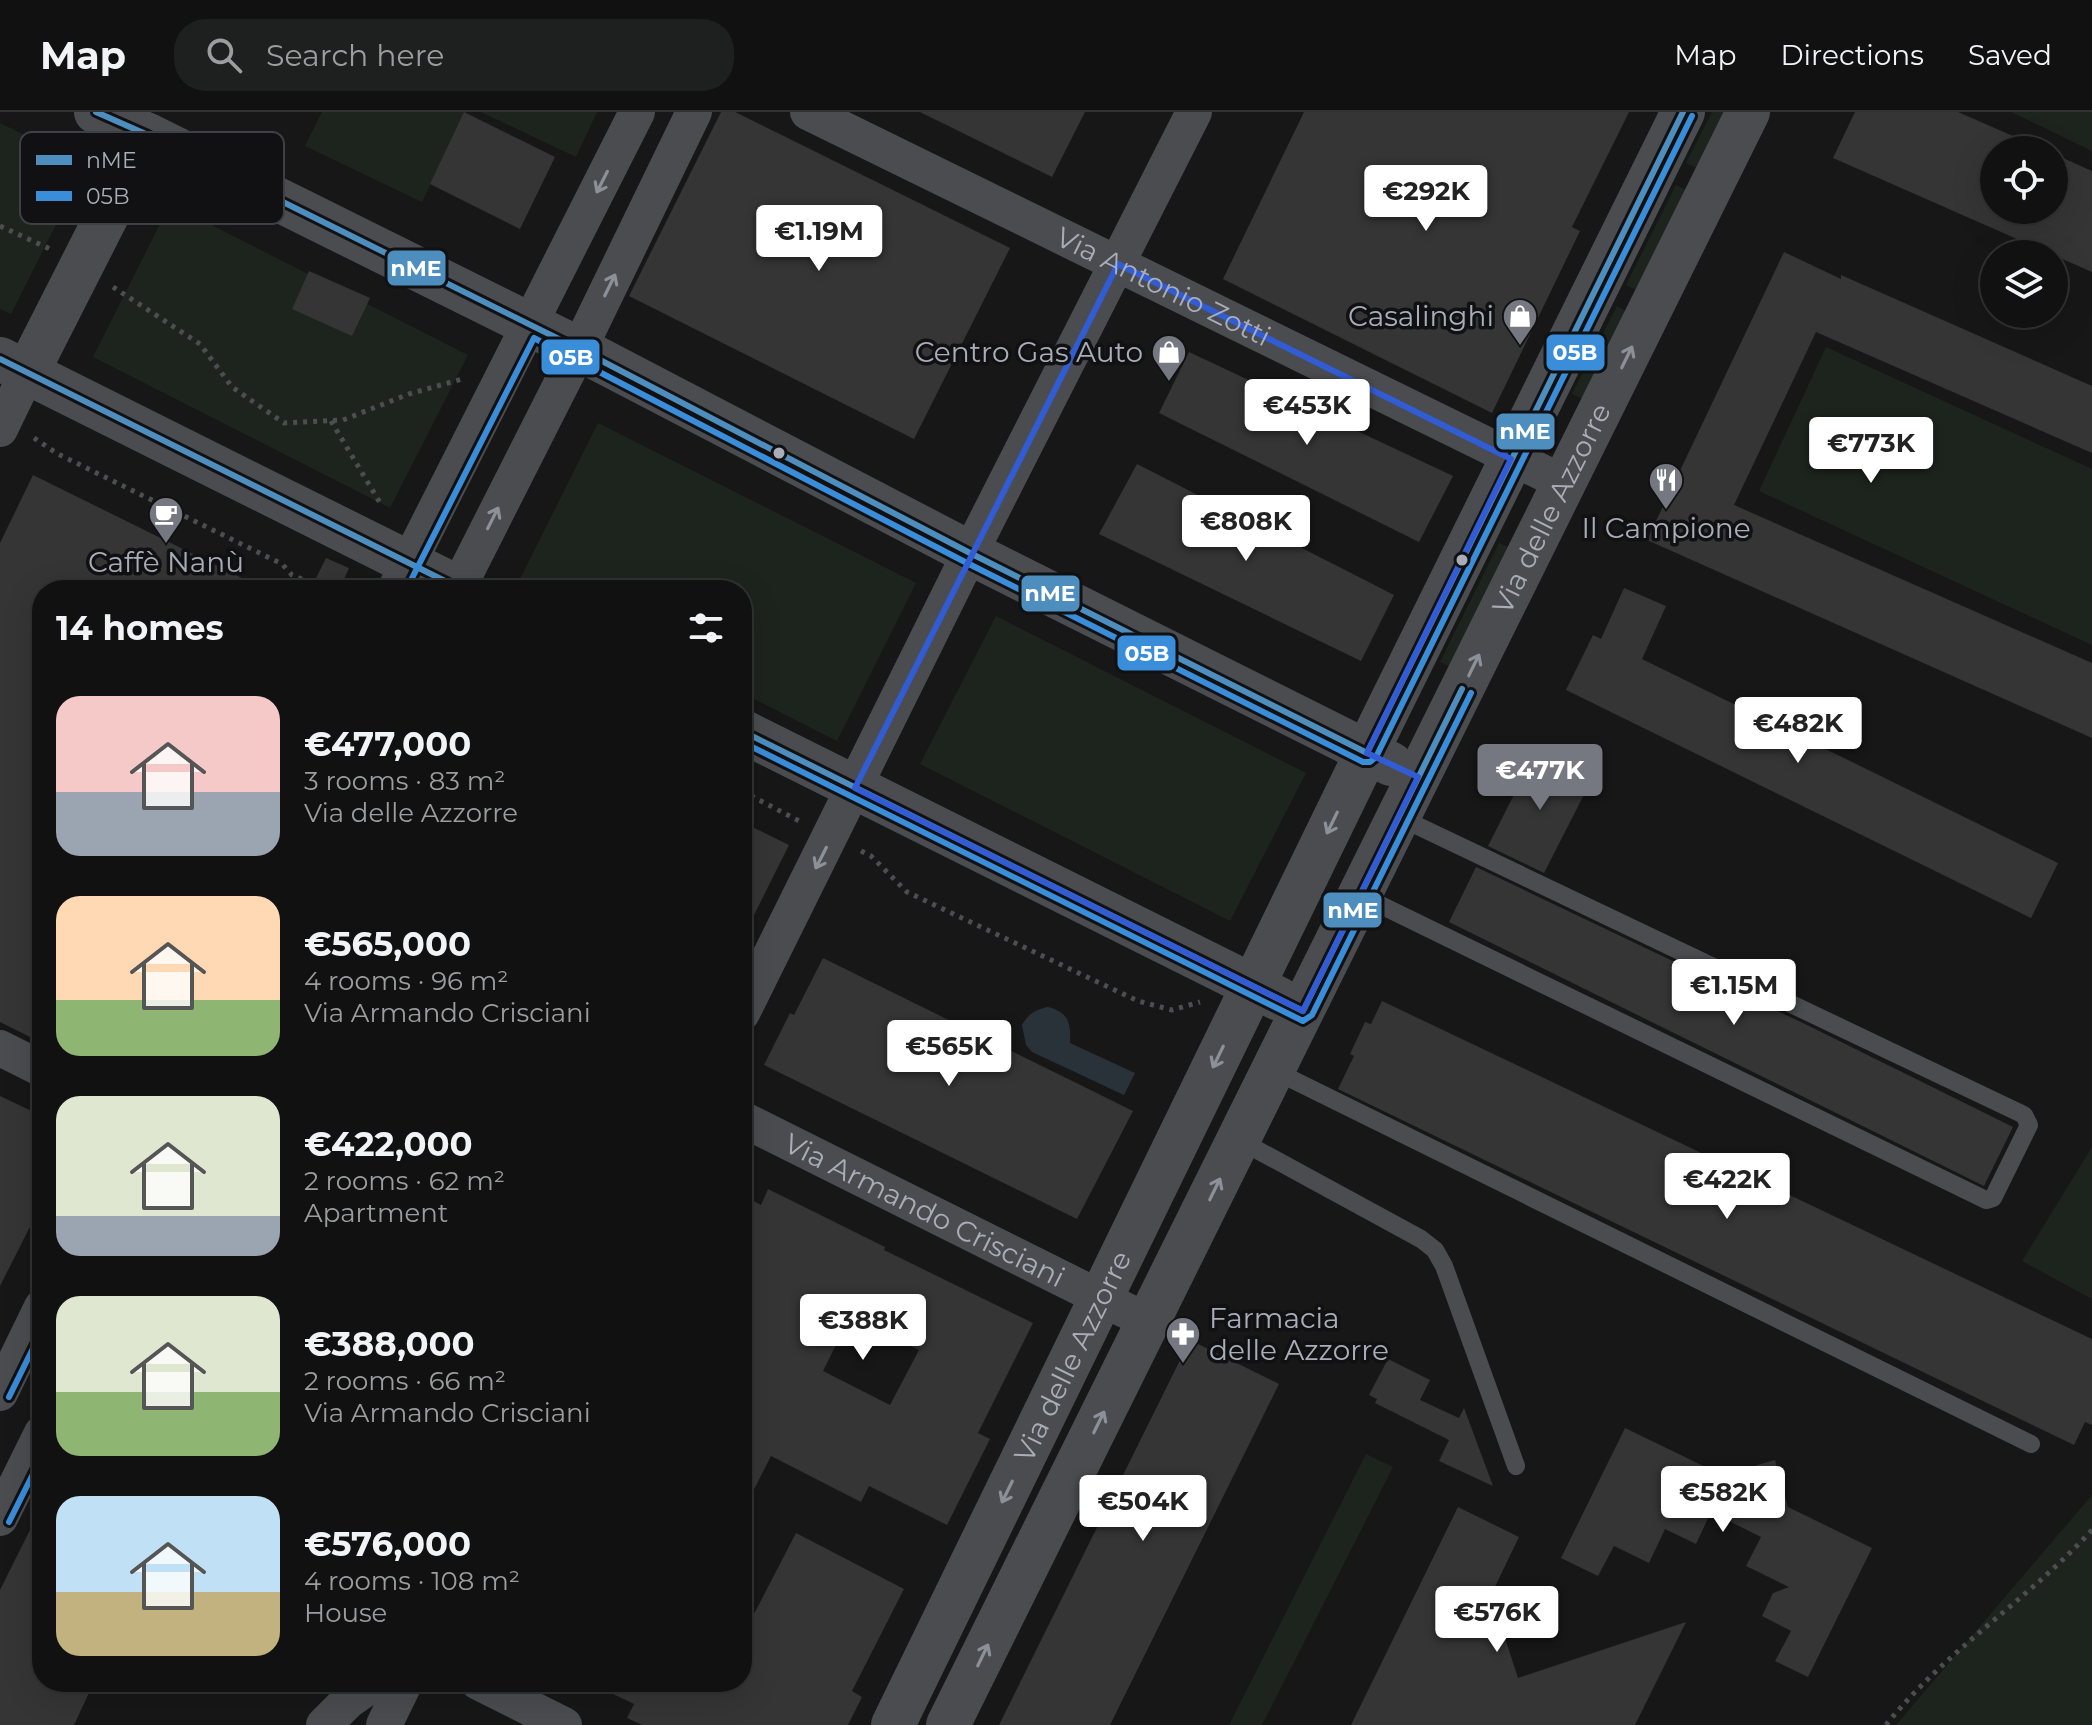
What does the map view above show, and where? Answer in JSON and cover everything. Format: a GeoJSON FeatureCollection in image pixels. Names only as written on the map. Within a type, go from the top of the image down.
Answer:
{"type":"FeatureCollection","features":[{"type":"Feature","properties":{"kind":"street"},"geometry":{"type":"LineString","coordinates":[[96,112],[154,124]]}},
{"type":"Feature","properties":{"kind":"street"},"geometry":{"type":"LineString","coordinates":[[407,566],[637,112]]}},
{"type":"Feature","properties":{"kind":"street"},"geometry":{"type":"LineString","coordinates":[[464,580],[694,112]]}},
{"type":"Feature","properties":{"kind":"street","name":"Via Antonio Zotti"},"geometry":{"type":"LineString","coordinates":[[808,112],[1564,483]]}},
{"type":"Feature","properties":{"kind":"street"},"geometry":{"type":"LineString","coordinates":[[752,993],[970,553],[1194,112]]}},
{"type":"Feature","properties":{"kind":"street","name":"Via delle Azzorre"},"geometry":{"type":"LineString","coordinates":[[893,1725],[1683,112]]}},
{"type":"Feature","properties":{"kind":"street","name":"Via delle Azzorre"},"geometry":{"type":"LineString","coordinates":[[948,1725],[1748,112]]}},
{"type":"Feature","properties":{"kind":"street"},"geometry":{"type":"LineString","coordinates":[[284,193],[970,553],[1418,777]]}},
{"type":"Feature","properties":{"kind":"street"},"geometry":{"type":"LineString","coordinates":[[3,424],[14,366],[64,256],[86,224]]}},
{"type":"Feature","properties":{"kind":"street"},"geometry":{"type":"LineString","coordinates":[[14,366],[439,580]]}},
{"type":"Feature","properties":{"kind":"street"},"geometry":{"type":"LineString","coordinates":[[752,736],[1303,1011]]}},
{"type":"Feature","properties":{"kind":"street"},"geometry":{"type":"LineString","coordinates":[[0,1048],[32,1064]]}},
{"type":"Feature","properties":{"kind":"street","name":"Via Armando Crisciani"},"geometry":{"type":"LineString","coordinates":[[752,1124],[1149,1322]]}},
{"type":"Feature","properties":{"kind":"street"},"geometry":{"type":"LineString","coordinates":[[0,1393],[32,1327]]}},
{"type":"Feature","properties":{"kind":"street"},"geometry":{"type":"LineString","coordinates":[[0,1518],[32,1453]]}},
{"type":"Feature","properties":{"kind":"street"},"geometry":{"type":"LineString","coordinates":[[324,1725],[361,1692]]}},
{"type":"Feature","properties":{"kind":"street"},"geometry":{"type":"LineString","coordinates":[[384,1725],[400,1692]]}},
{"type":"Feature","properties":{"kind":"street"},"geometry":{"type":"LineString","coordinates":[[498,1692],[564,1725]]}},
{"type":"Feature","properties":{"kind":"lane"},"geometry":{"type":"LineString","coordinates":[[1360,895],[1986,1200],[1993,1198],[2029,1125],[2024,1115],[1399,817]]}},
{"type":"Feature","properties":{"kind":"lane"},"geometry":{"type":"LineString","coordinates":[[1273,1070],[2031,1444]]}},
{"type":"Feature","properties":{"kind":"lane"},"geometry":{"type":"LineString","coordinates":[[1239,1140],[1435,1250],[1444,1266],[1516,1466]]}},
{"type":"Feature","properties":{"kind":"path"},"geometry":{"type":"LineString","coordinates":[[0,226],[64,256],[200,344],[232,387],[284,423],[343,420],[409,394],[508,367]]}},
{"type":"Feature","properties":{"kind":"path"},"geometry":{"type":"LineString","coordinates":[[331,421],[389,519],[407,566]]}},
{"type":"Feature","properties":{"kind":"path"},"geometry":{"type":"LineString","coordinates":[[3,424],[282,564],[292,575],[304,580]]}},
{"type":"Feature","properties":{"kind":"path"},"geometry":{"type":"LineString","coordinates":[[752,796],[871,856],[907,892],[1138,1001],[1172,1010],[1252,987]]}},
{"type":"Feature","properties":{"kind":"path"},"geometry":{"type":"LineString","coordinates":[[1886,1725],[1944,1664],[2044,1578],[2092,1530]]}},
{"type":"Feature","properties":{"kind":"highlighted area"},"geometry":{"type":"Polygon","coordinates":[[[1118,264],[1511,459],[1367,753],[1418,777],[1303,1011],[855,788],[1118,264]]]}},
{"type":"Feature","properties":{"kind":"shaded area"},"geometry":{"type":"Polygon","coordinates":[[[322,112],[465,112],[422,202],[305,146],[322,112]]]}},
{"type":"Feature","properties":{"kind":"shaded area"},"geometry":{"type":"Polygon","coordinates":[[[481,112],[597,112],[576,157],[481,112]]]}},
{"type":"Feature","properties":{"kind":"shaded area"},"geometry":{"type":"Polygon","coordinates":[[[1712,112],[1730,112],[1701,170],[1686,163],[1712,112]]]}},
{"type":"Feature","properties":{"kind":"shaded area"},"geometry":{"type":"Polygon","coordinates":[[[2011,112],[2092,112],[2092,151],[2068,139],[2068,136],[2061,136],[2011,112]]]}},
{"type":"Feature","properties":{"kind":"shaded area"},"geometry":{"type":"Polygon","coordinates":[[[0,123],[20,133],[20,224],[56,224],[11,314],[0,309],[0,123]]]}},
{"type":"Feature","properties":{"kind":"shaded area"},"geometry":{"type":"Polygon","coordinates":[[[1676,185],[1690,192],[1640,292],[1626,285],[1676,185]]]}},
{"type":"Feature","properties":{"kind":"shaded area"},"geometry":{"type":"Polygon","coordinates":[[[160,224],[209,224],[468,355],[390,508],[93,357],[160,224]]]}},
{"type":"Feature","properties":{"kind":"shaded area"},"geometry":{"type":"Polygon","coordinates":[[[1617,306],[1631,314],[1587,401],[1572,394],[1617,306]]]}},
{"type":"Feature","properties":{"kind":"shaded area"},"geometry":{"type":"Polygon","coordinates":[[[1826,347],[2092,469],[2092,645],[1759,491],[1826,347]]]}},
{"type":"Feature","properties":{"kind":"shaded area"},"geometry":{"type":"Polygon","coordinates":[[[598,423],[916,583],[837,741],[752,698],[752,580],[520,580],[598,423]]]}},
{"type":"Feature","properties":{"kind":"shaded area"},"geometry":{"type":"Polygon","coordinates":[[[1499,543],[1514,550],[1455,669],[1440,662],[1499,543]]]}},
{"type":"Feature","properties":{"kind":"shaded area"},"geometry":{"type":"Polygon","coordinates":[[[996,616],[1306,773],[1230,921],[920,764],[996,616]]]}},
{"type":"Feature","properties":{"kind":"shaded area"},"geometry":{"type":"Polygon","coordinates":[[[1048,1007],[1060,1012],[1067,1020],[1070,1043],[1135,1073],[1124,1095],[1032,1052],[1026,1045],[1022,1025],[1033,1013],[1048,1007]]]}},
{"type":"Feature","properties":{"kind":"shaded area"},"geometry":{"type":"Polygon","coordinates":[[[2092,1147],[2092,1299],[2022,1261],[2092,1147]]]}},
{"type":"Feature","properties":{"kind":"shaded area"},"geometry":{"type":"Polygon","coordinates":[[[1366,1454],[1393,1467],[1262,1725],[1229,1725],[1366,1454]]]}},
{"type":"Feature","properties":{"kind":"shaded area"},"geometry":{"type":"Polygon","coordinates":[[[2092,1495],[2092,1725],[1896,1725],[2092,1495]]]}},
{"type":"Feature","properties":{"kind":"building"},"geometry":{"type":"Polygon","coordinates":[[[464,112],[555,157],[520,229],[430,184],[464,112]]]}},
{"type":"Feature","properties":{"kind":"building"},"geometry":{"type":"Polygon","coordinates":[[[721,112],[735,112],[1010,248],[914,439],[629,296],[721,112]]]}},
{"type":"Feature","properties":{"kind":"building"},"geometry":{"type":"Polygon","coordinates":[[[920,112],[1085,112],[1052,177],[920,112]]]}},
{"type":"Feature","properties":{"kind":"building"},"geometry":{"type":"Polygon","coordinates":[[[1304,112],[1629,112],[1572,227],[1580,231],[1492,413],[1223,279],[1304,112]]]}},
{"type":"Feature","properties":{"kind":"building"},"geometry":{"type":"Polygon","coordinates":[[[1855,112],[1958,112],[2013,136],[1980,136],[1980,223],[1833,158],[1855,112]]]}},
{"type":"Feature","properties":{"kind":"building"},"geometry":{"type":"Polygon","coordinates":[[[2068,160],[2092,171],[2092,272],[2068,261],[2068,240],[2019,240],[1983,224],[2068,224],[2068,160]]]}},
{"type":"Feature","properties":{"kind":"building"},"geometry":{"type":"Polygon","coordinates":[[[1784,252],[2092,386],[2092,453],[1816,332],[1734,505],[2092,663],[2092,738],[1647,540],[1784,252]]]}},
{"type":"Feature","properties":{"kind":"building"},"geometry":{"type":"Polygon","coordinates":[[[309,271],[370,298],[352,336],[292,309],[309,271]]]}},
{"type":"Feature","properties":{"kind":"building"},"geometry":{"type":"Polygon","coordinates":[[[1189,352],[1453,476],[1419,542],[1159,413],[1189,352]]]}},
{"type":"Feature","properties":{"kind":"building"},"geometry":{"type":"Polygon","coordinates":[[[1137,464],[1394,595],[1361,661],[1099,534],[1137,464]]]}},
{"type":"Feature","properties":{"kind":"building"},"geometry":{"type":"Polygon","coordinates":[[[33,475],[246,580],[32,580],[32,1038],[0,1022],[0,543],[33,475]]]}},
{"type":"Feature","properties":{"kind":"building"},"geometry":{"type":"Polygon","coordinates":[[[326,558],[349,568],[344,580],[315,580],[326,558]]]}},
{"type":"Feature","properties":{"kind":"building"},"geometry":{"type":"Polygon","coordinates":[[[1624,588],[1666,606],[1642,659],[2058,863],[2031,918],[1566,690],[1593,635],[1601,639],[1624,588]]]}},
{"type":"Feature","properties":{"kind":"building"},"geometry":{"type":"Polygon","coordinates":[[[1536,751],[1592,779],[1544,873],[1488,846],[1536,751]]]}},
{"type":"Feature","properties":{"kind":"building"},"geometry":{"type":"Polygon","coordinates":[[[752,827],[789,845],[752,919],[752,827]]]}},
{"type":"Feature","properties":{"kind":"building"},"geometry":{"type":"Polygon","coordinates":[[[1476,867],[2013,1127],[1984,1186],[1449,922],[1476,867]]]}},
{"type":"Feature","properties":{"kind":"building"},"geometry":{"type":"Polygon","coordinates":[[[823,958],[1133,1111],[1077,1219],[764,1065],[823,958]]]}},
{"type":"Feature","properties":{"kind":"building"},"geometry":{"type":"Polygon","coordinates":[[[1382,1001],[2092,1339],[2092,1425],[2085,1422],[2074,1445],[1338,1089],[1354,1056],[1350,1054],[1365,1022],[1371,1024],[1382,1001]]]}},
{"type":"Feature","properties":{"kind":"building"},"geometry":{"type":"Polygon","coordinates":[[[0,1096],[32,1111],[32,1223],[0,1286],[0,1096]]]}},
{"type":"Feature","properties":{"kind":"building"},"geometry":{"type":"Polygon","coordinates":[[[768,1189],[1033,1323],[978,1433],[990,1439],[947,1525],[869,1486],[861,1502],[771,1456],[752,1493],[752,1200],[761,1205],[768,1189]],[[850,1317],[823,1371],[890,1405],[919,1350],[850,1317]]]}},
{"type":"Feature","properties":{"kind":"building"},"geometry":{"type":"Polygon","coordinates":[[[1190,1340],[1279,1384],[1110,1725],[999,1725],[1190,1340]]]}},
{"type":"Feature","properties":{"kind":"building"},"geometry":{"type":"Polygon","coordinates":[[[1388,1359],[1430,1380],[1420,1400],[1459,1418],[1464,1408],[1493,1486],[1439,1461],[1449,1440],[1375,1403],[1377,1399],[1369,1395],[1388,1359]]]}},
{"type":"Feature","properties":{"kind":"building"},"geometry":{"type":"Polygon","coordinates":[[[1625,1428],[1722,1475],[1775,1460],[1788,1507],[1872,1548],[1808,1677],[1775,1661],[1791,1631],[1762,1616],[1773,1593],[1789,1587],[1746,1566],[1761,1537],[1711,1512],[1696,1544],[1665,1529],[1649,1563],[1614,1546],[1598,1576],[1561,1558],[1625,1428]]]}},
{"type":"Feature","properties":{"kind":"building"},"geometry":{"type":"Polygon","coordinates":[[[1458,1507],[1519,1537],[1491,1595],[1518,1678],[1686,1622],[1635,1725],[1351,1725],[1458,1507]]]}},
{"type":"Feature","properties":{"kind":"building"},"geometry":{"type":"Polygon","coordinates":[[[32,1526],[32,1692],[89,1692],[74,1725],[0,1725],[0,1590],[32,1526]]]}},
{"type":"Feature","properties":{"kind":"building"},"geometry":{"type":"Polygon","coordinates":[[[796,1533],[904,1589],[852,1691],[862,1697],[848,1725],[642,1725],[627,1718],[634,1704],[609,1692],[752,1692],[752,1618],[796,1533]]]}},
{"type":"Feature","properties":{"kind":"transit line","name":"nME"},"geometry":{"type":"LineString","coordinates":[[96,112],[141,132]]}},
{"type":"Feature","properties":{"kind":"transit line","name":"nME"},"geometry":{"type":"LineString","coordinates":[[284,203],[579,349],[970,553],[1367,753],[1683,112]]}},
{"type":"Feature","properties":{"kind":"transit line","name":"05B"},"geometry":{"type":"LineString","coordinates":[[411,580],[534,338],[965,562],[1363,762],[1370,762],[1376,757],[1692,116]]}},
{"type":"Feature","properties":{"kind":"transit line","name":"nME"},"geometry":{"type":"LineString","coordinates":[[0,359],[443,580]]}},
{"type":"Feature","properties":{"kind":"transit line","name":"nME"},"geometry":{"type":"LineString","coordinates":[[752,736],[1303,1011],[1462,689]]}},
{"type":"Feature","properties":{"kind":"transit line","name":"05B"},"geometry":{"type":"LineString","coordinates":[[752,747],[1303,1021],[1312,1015],[1471,693]]}},
{"type":"Feature","properties":{"kind":"transit line","name":"05B"},"geometry":{"type":"LineString","coordinates":[[9,1397],[32,1350]]}},
{"type":"Feature","properties":{"kind":"transit line","name":"05B"},"geometry":{"type":"LineString","coordinates":[[9,1522],[32,1476]]}},
{"type":"Feature","properties":{"kind":"place","name":"Casalinghi"},"geometry":{"type":"Point","coordinates":[1520,347]}},
{"type":"Feature","properties":{"kind":"place","name":"Centro Gas Auto"},"geometry":{"type":"Point","coordinates":[1169,383]}},
{"type":"Feature","properties":{"kind":"place","name":"Il Campione"},"geometry":{"type":"Point","coordinates":[1666,511]}},
{"type":"Feature","properties":{"kind":"place","name":"Caffè Nanù"},"geometry":{"type":"Point","coordinates":[166,545]}},
{"type":"Feature","properties":{"kind":"place","name":"Farmacia delle Azzorre"},"geometry":{"type":"Point","coordinates":[1183,1365]}}]}
